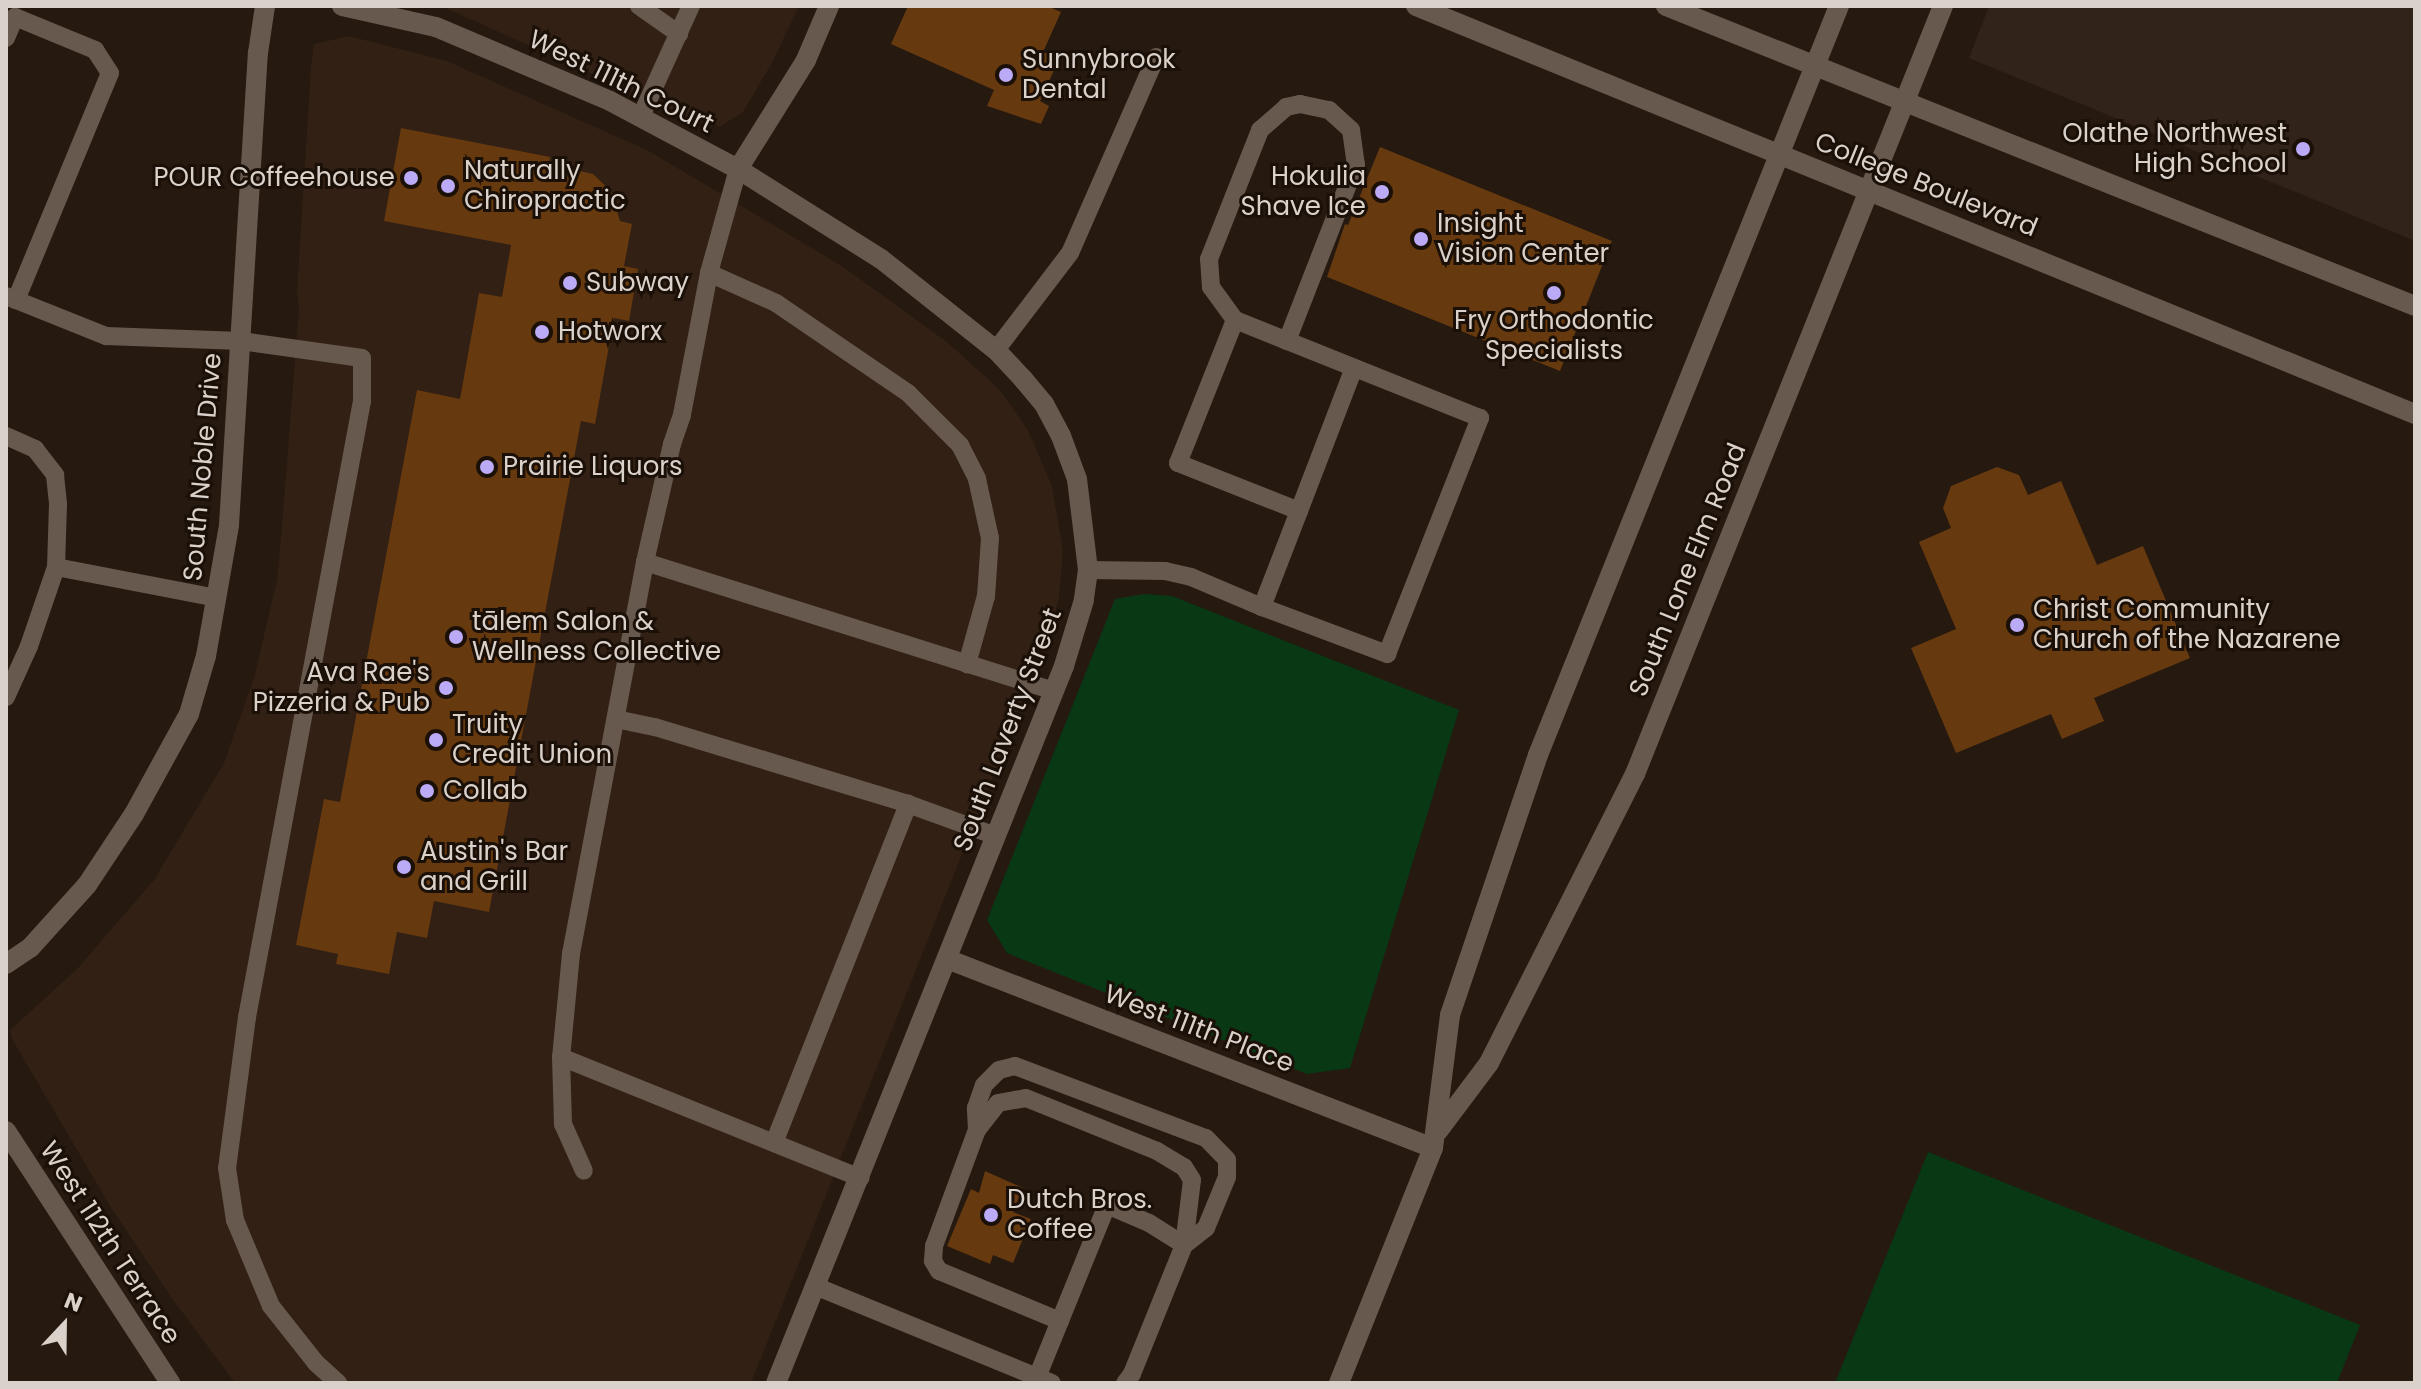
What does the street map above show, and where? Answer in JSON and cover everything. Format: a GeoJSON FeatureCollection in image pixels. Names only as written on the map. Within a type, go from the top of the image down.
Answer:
{"type":"FeatureCollection","features":[{"type":"Feature","properties":{"kind":"street","name":"South Noble Drive"},"geometry":{"type":"LineString","coordinates":[[6,964],[30,948],[87,885],[134,814],[189,714],[217,598],[229,525],[258,53],[265,6]]}},
{"type":"Feature","properties":{"kind":"street","name":"West 111th Court"},"geometry":{"type":"LineString","coordinates":[[342,6],[436,27],[641,116],[738,169]]}},
{"type":"Feature","properties":{"kind":"street"},"geometry":{"type":"LineString","coordinates":[[738,169],[806,60],[829,6]]}},
{"type":"Feature","properties":{"kind":"street","name":"College Boulevard"},"geometry":{"type":"LineString","coordinates":[[1416,6],[2415,414]]}},
{"type":"Feature","properties":{"kind":"street"},"geometry":{"type":"LineString","coordinates":[[1666,6],[2415,306]]}},
{"type":"Feature","properties":{"kind":"street","name":"South Lone Elm Road"},"geometry":{"type":"LineString","coordinates":[[1435,1139],[1450,1015],[1538,755],[1839,6]]}},
{"type":"Feature","properties":{"kind":"street","name":"South Lone Elm Road"},"geometry":{"type":"LineString","coordinates":[[1339,1383],[1435,1139],[1489,1063],[1635,774],[1943,6]]}},
{"type":"Feature","properties":{"kind":"street","name":"South Laverty Street"},"geometry":{"type":"LineString","coordinates":[[738,169],[881,259],[996,350],[1044,404],[1061,436],[1077,479],[1088,570],[1084,600],[1054,691],[776,1383]]}},
{"type":"Feature","properties":{"kind":"street","name":"West 111th Place"},"geometry":{"type":"LineString","coordinates":[[947,959],[1435,1139]]}},
{"type":"Feature","properties":{"kind":"street","name":"West 112th Terrace"},"geometry":{"type":"LineString","coordinates":[[6,1131],[170,1383]]}},
{"type":"Feature","properties":{"kind":"lane"},"geometry":{"type":"LineString","coordinates":[[639,6],[679,34]]}},
{"type":"Feature","properties":{"kind":"lane"},"geometry":{"type":"LineString","coordinates":[[641,116],[691,6]]}},
{"type":"Feature","properties":{"kind":"lane"},"geometry":{"type":"LineString","coordinates":[[6,38],[15,17],[95,50],[110,73],[11,298],[106,336],[241,341],[362,358],[362,401],[247,1017],[227,1168],[235,1220],[271,1306],[316,1363],[338,1383]]}},
{"type":"Feature","properties":{"kind":"lane"},"geometry":{"type":"LineString","coordinates":[[996,350],[1070,253],[1156,57]]}},
{"type":"Feature","properties":{"kind":"lane"},"geometry":{"type":"LineString","coordinates":[[1088,570],[1165,571],[1191,577],[1387,654],[1480,418],[1354,368],[1287,341],[1235,320],[1211,287],[1209,259],[1260,130],[1286,107],[1315,105],[1329,110],[1351,130],[1356,164],[1287,341]]}},
{"type":"Feature","properties":{"kind":"lane"},"geometry":{"type":"LineString","coordinates":[[584,1171],[563,1124],[561,1057],[571,954],[645,562],[672,444],[682,415],[709,273],[738,169]]}},
{"type":"Feature","properties":{"kind":"lane"},"geometry":{"type":"LineString","coordinates":[[709,273],[776,303],[908,393],[960,445],[977,479],[990,538],[986,596],[967,664]]}},
{"type":"Feature","properties":{"kind":"lane"},"geometry":{"type":"LineString","coordinates":[[1235,320],[1178,463],[1299,511]]}},
{"type":"Feature","properties":{"kind":"lane"},"geometry":{"type":"LineString","coordinates":[[1262,607],[1354,368]]}},
{"type":"Feature","properties":{"kind":"lane"},"geometry":{"type":"LineString","coordinates":[[6,436],[35,449],[55,475],[56,567],[29,646],[6,697]]}},
{"type":"Feature","properties":{"kind":"lane"},"geometry":{"type":"LineString","coordinates":[[645,562],[1054,691]]}},
{"type":"Feature","properties":{"kind":"lane"},"geometry":{"type":"LineString","coordinates":[[56,567],[217,598]]}},
{"type":"Feature","properties":{"kind":"lane"},"geometry":{"type":"LineString","coordinates":[[616,719],[655,727],[908,804],[996,836]]}},
{"type":"Feature","properties":{"kind":"lane"},"geometry":{"type":"LineString","coordinates":[[774,1143],[908,804]]}},
{"type":"Feature","properties":{"kind":"lane"},"geometry":{"type":"LineString","coordinates":[[561,1057],[860,1178]]}},
{"type":"Feature","properties":{"kind":"lane"},"geometry":{"type":"LineString","coordinates":[[977,1130],[976,1108],[984,1085],[999,1070],[1015,1066],[1206,1138],[1227,1160],[1227,1177],[1206,1228],[1184,1245]]}},
{"type":"Feature","properties":{"kind":"lane"},"geometry":{"type":"LineString","coordinates":[[1060,1321],[939,1271],[933,1261],[934,1246],[977,1130],[998,1103],[1026,1098],[1157,1151],[1184,1167],[1192,1180],[1184,1245],[1132,1374],[1125,1383]]}},
{"type":"Feature","properties":{"kind":"lane"},"geometry":{"type":"LineString","coordinates":[[815,1286],[1044,1380],[1060,1321],[1107,1205],[1149,1223],[1184,1245]]}},
{"type":"Feature","properties":{"kind":"shaded area"},"geometry":{"type":"Polygon","coordinates":[[[441,6],[799,6],[773,61],[743,112],[721,126],[705,125],[441,6]]]}},
{"type":"Feature","properties":{"kind":"shaded area","name":"Olathe Northwest High School"},"geometry":{"type":"Polygon","coordinates":[[[1989,6],[2415,6],[2415,241],[1969,58],[1989,6]]]}},
{"type":"Feature","properties":{"kind":"shaded area"},"geometry":{"type":"Polygon","coordinates":[[[349,36],[447,61],[649,151],[842,266],[947,342],[999,389],[1028,430],[1052,486],[1063,551],[1059,597],[1050,634],[751,1383],[235,1383],[171,1297],[110,1206],[12,1039],[10,1030],[77,969],[154,880],[224,763],[254,678],[277,580],[299,309],[297,290],[314,44],[349,36]]]}},
{"type":"Feature","properties":{"kind":"green space"},"geometry":{"type":"Polygon","coordinates":[[[1144,594],[1172,596],[1459,710],[1350,1068],[1307,1074],[1007,953],[987,920],[1115,599],[1144,594]]]}},
{"type":"Feature","properties":{"kind":"green space"},"geometry":{"type":"Polygon","coordinates":[[[1928,1152],[2360,1325],[2337,1383],[1835,1383],[1928,1152]]]}},
{"type":"Feature","properties":{"kind":"building","name":"Sunnybrook Dental"},"geometry":{"type":"Polygon","coordinates":[[[908,6],[1047,6],[1061,12],[1043,52],[1059,59],[1040,101],[1049,106],[1041,124],[987,106],[994,90],[891,44],[908,6]]]}},
{"type":"Feature","properties":{"kind":"building"},"geometry":{"type":"Polygon","coordinates":[[[401,128],[550,157],[549,164],[593,174],[611,191],[620,221],[632,224],[624,266],[638,269],[629,321],[614,318],[595,424],[581,421],[489,912],[434,901],[427,938],[397,932],[389,974],[336,964],[338,954],[296,945],[324,799],[340,802],[417,390],[460,399],[479,293],[502,297],[511,245],[384,221],[401,128]]]}},
{"type":"Feature","properties":{"kind":"building"},"geometry":{"type":"Polygon","coordinates":[[[1380,147],[1612,241],[1560,371],[1327,277],[1345,224],[1348,225],[1380,147]]]}},
{"type":"Feature","properties":{"kind":"building","name":"Christ Community Church of the Nazarene"},"geometry":{"type":"Polygon","coordinates":[[[1997,467],[2019,475],[2028,495],[2061,481],[2097,565],[2143,546],[2190,658],[2094,698],[2104,721],[2062,739],[2051,714],[1956,753],[1911,648],[1956,629],[1919,542],[1951,528],[1943,508],[1951,486],[1997,467]]]}},
{"type":"Feature","properties":{"kind":"building","name":"Dutch Bros. Coffee"},"geometry":{"type":"Polygon","coordinates":[[[985,1171],[1023,1188],[1013,1212],[1031,1219],[1013,1263],[993,1255],[990,1264],[947,1246],[971,1189],[979,1193],[985,1171]]]}},
{"type":"Feature","properties":{"kind":"place","name":"Sunnybrook Dental"},"geometry":{"type":"Point","coordinates":[1006,75]}},
{"type":"Feature","properties":{"kind":"place","name":"Olathe Northwest High School"},"geometry":{"type":"Point","coordinates":[2303,149]}},
{"type":"Feature","properties":{"kind":"place","name":"POUR Coffeehouse"},"geometry":{"type":"Point","coordinates":[411,178]}},
{"type":"Feature","properties":{"kind":"place","name":"Naturally Chiropractic"},"geometry":{"type":"Point","coordinates":[448,186]}},
{"type":"Feature","properties":{"kind":"place","name":"Hokulia Shave Ice"},"geometry":{"type":"Point","coordinates":[1382,192]}},
{"type":"Feature","properties":{"kind":"place","name":"Insight Vision Center"},"geometry":{"type":"Point","coordinates":[1421,239]}},
{"type":"Feature","properties":{"kind":"place","name":"Subway"},"geometry":{"type":"Point","coordinates":[570,283]}},
{"type":"Feature","properties":{"kind":"place","name":"Fry Orthodontic Specialists"},"geometry":{"type":"Point","coordinates":[1554,293]}},
{"type":"Feature","properties":{"kind":"place","name":"Hotworx"},"geometry":{"type":"Point","coordinates":[542,332]}},
{"type":"Feature","properties":{"kind":"place","name":"Prairie Liquors"},"geometry":{"type":"Point","coordinates":[487,467]}},
{"type":"Feature","properties":{"kind":"place","name":"Christ Community Church of the Nazarene"},"geometry":{"type":"Point","coordinates":[2017,625]}},
{"type":"Feature","properties":{"kind":"place","name":"tālem Salon & Wellness Collective"},"geometry":{"type":"Point","coordinates":[456,637]}},
{"type":"Feature","properties":{"kind":"place","name":"Ava Rae's Pizzeria & Pub"},"geometry":{"type":"Point","coordinates":[446,688]}},
{"type":"Feature","properties":{"kind":"place","name":"Truity Credit Union"},"geometry":{"type":"Point","coordinates":[436,740]}},
{"type":"Feature","properties":{"kind":"place","name":"Collab"},"geometry":{"type":"Point","coordinates":[427,791]}},
{"type":"Feature","properties":{"kind":"place","name":"Austin's Bar and Grill"},"geometry":{"type":"Point","coordinates":[404,867]}},
{"type":"Feature","properties":{"kind":"place","name":"Dutch Bros. Coffee"},"geometry":{"type":"Point","coordinates":[991,1215]}}]}
